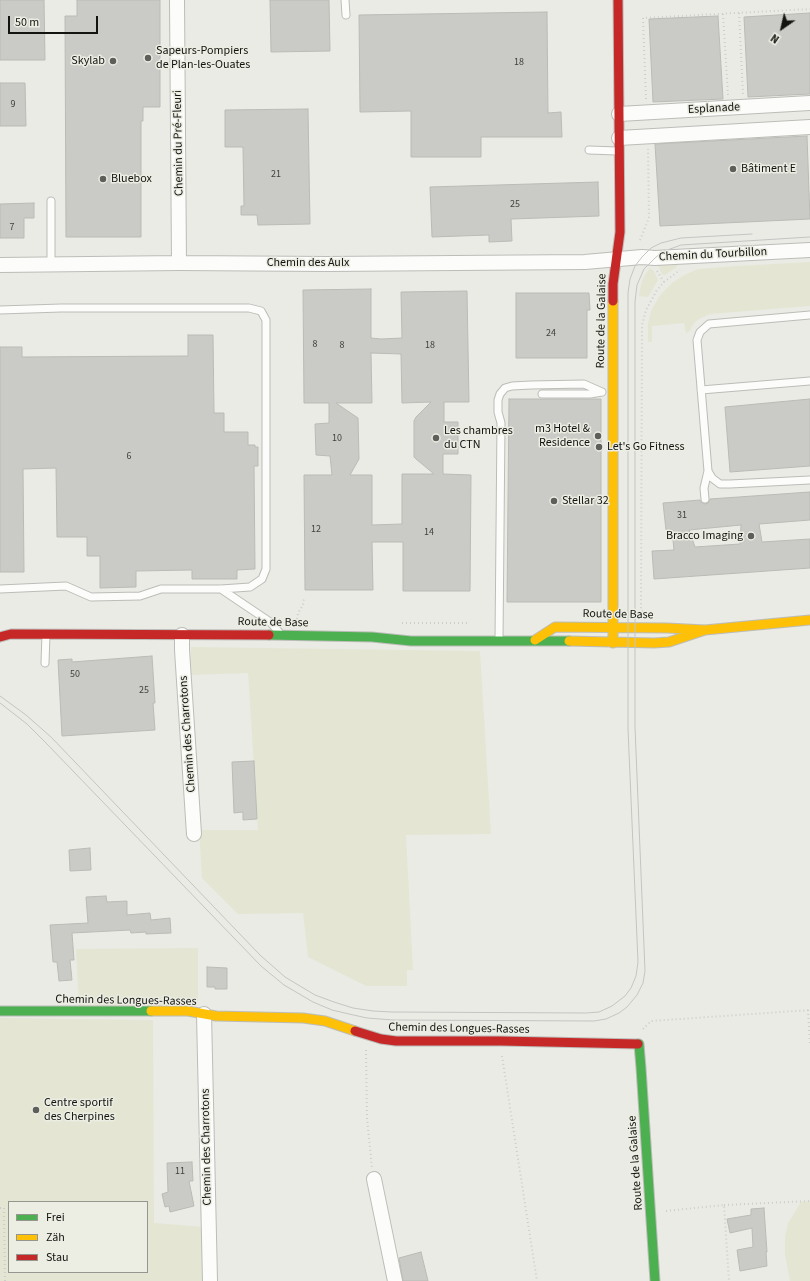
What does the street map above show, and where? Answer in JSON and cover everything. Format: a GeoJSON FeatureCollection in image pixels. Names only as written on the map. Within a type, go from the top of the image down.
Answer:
{"type":"FeatureCollection","features":[{"type":"Feature","properties":{"kind":"street","name":"Chemin du Pré-Fleuri"},"geometry":{"type":"LineString","coordinates":[[177,0],[180,263]]}},
{"type":"Feature","properties":{"kind":"street","name":"Route de la Galaise"},"geometry":{"type":"LineString","coordinates":[[613,643],[613,284],[620,232],[618,0]]}},
{"type":"Feature","properties":{"kind":"street","name":"Esplanade"},"geometry":{"type":"LineString","coordinates":[[619,114],[810,103]]}},
{"type":"Feature","properties":{"kind":"street","name":"Esplanade"},"geometry":{"type":"LineString","coordinates":[[619,144],[648,136],[810,127]]}},
{"type":"Feature","properties":{"kind":"street","name":"Chemin du Tourbillon"},"geometry":{"type":"LineString","coordinates":[[616,259],[810,250]]}},
{"type":"Feature","properties":{"kind":"street","name":"Chemin des Aulx"},"geometry":{"type":"LineString","coordinates":[[0,265],[180,263],[508,263],[593,262],[616,259]]}},
{"type":"Feature","properties":{"kind":"street","name":"Route de Base"},"geometry":{"type":"LineString","coordinates":[[535,640],[555,627],[705,630],[810,620]]}},
{"type":"Feature","properties":{"kind":"street","name":"Route de Base"},"geometry":{"type":"LineString","coordinates":[[0,630],[10,634]]}},
{"type":"Feature","properties":{"kind":"street","name":"Route de Base"},"geometry":{"type":"LineString","coordinates":[[0,637],[10,634],[182,634],[372,637],[411,641],[535,640],[654,643],[669,642],[705,630]]}},
{"type":"Feature","properties":{"kind":"street","name":"Chemin des Charrotons"},"geometry":{"type":"LineString","coordinates":[[182,634],[194,834]]}},
{"type":"Feature","properties":{"kind":"street","name":"Chemin des Longues-Rasses"},"geometry":{"type":"LineString","coordinates":[[0,1011],[188,1011],[216,1016],[303,1018],[325,1021],[380,1039],[396,1041],[501,1041],[638,1044]]}},
{"type":"Feature","properties":{"kind":"street","name":"Chemin des Charrotons"},"geometry":{"type":"LineString","coordinates":[[204,1014],[210,1281]]}},
{"type":"Feature","properties":{"kind":"street","name":"Route de la Galaise"},"geometry":{"type":"LineString","coordinates":[[638,1044],[641,1068],[655,1281]]}},
{"type":"Feature","properties":{"kind":"street"},"geometry":{"type":"LineString","coordinates":[[374,1179],[395,1281]]}},
{"type":"Feature","properties":{"kind":"lane"},"geometry":{"type":"LineString","coordinates":[[345,0],[346,14]]}},
{"type":"Feature","properties":{"kind":"lane"},"geometry":{"type":"LineString","coordinates":[[590,150],[619,144]]}},
{"type":"Feature","properties":{"kind":"lane"},"geometry":{"type":"LineString","coordinates":[[51,201],[51,265]]}},
{"type":"Feature","properties":{"kind":"lane"},"geometry":{"type":"LineString","coordinates":[[0,310],[61,308],[249,308],[261,311],[266,320],[266,569],[262,579],[250,587],[221,590],[161,589],[140,596],[91,597],[66,586],[0,589]]}},
{"type":"Feature","properties":{"kind":"lane"},"geometry":{"type":"LineString","coordinates":[[705,499],[704,488],[708,472],[698,340],[700,332],[709,324],[810,315]]}},
{"type":"Feature","properties":{"kind":"lane"},"geometry":{"type":"LineString","coordinates":[[702,390],[810,381]]}},
{"type":"Feature","properties":{"kind":"lane"},"geometry":{"type":"LineString","coordinates":[[499,641],[501,423],[498,412],[498,400],[500,394],[504,388],[531,385],[584,384],[602,392]]}},
{"type":"Feature","properties":{"kind":"lane"},"geometry":{"type":"LineString","coordinates":[[542,394],[612,393]]}},
{"type":"Feature","properties":{"kind":"lane"},"geometry":{"type":"LineString","coordinates":[[708,472],[712,478],[720,484],[810,480]]}},
{"type":"Feature","properties":{"kind":"lane"},"geometry":{"type":"LineString","coordinates":[[221,590],[270,622],[282,635]]}},
{"type":"Feature","properties":{"kind":"lane"},"geometry":{"type":"LineString","coordinates":[[45,663],[46,634]]}},
{"type":"Feature","properties":{"kind":"path"},"geometry":{"type":"LineString","coordinates":[[647,112],[643,18],[810,9]]}},
{"type":"Feature","properties":{"kind":"path"},"geometry":{"type":"LineString","coordinates":[[739,13],[744,107]]}},
{"type":"Feature","properties":{"kind":"path"},"geometry":{"type":"LineString","coordinates":[[723,14],[729,108]]}},
{"type":"Feature","properties":{"kind":"path"},"geometry":{"type":"LineString","coordinates":[[637,236],[640,240],[648,218],[648,136]]}},
{"type":"Feature","properties":{"kind":"path"},"geometry":{"type":"LineString","coordinates":[[647,613],[641,610],[642,325],[646,310],[657,290],[664,282],[683,268]]}},
{"type":"Feature","properties":{"kind":"path"},"geometry":{"type":"LineString","coordinates":[[297,619],[304,597]]}},
{"type":"Feature","properties":{"kind":"path"},"geometry":{"type":"LineString","coordinates":[[638,1044],[642,1030],[651,1022],[809,1010],[810,1044]]}},
{"type":"Feature","properties":{"kind":"path"},"geometry":{"type":"LineString","coordinates":[[368,1035],[366,1052],[367,1118],[374,1179]]}},
{"type":"Feature","properties":{"kind":"path"},"geometry":{"type":"LineString","coordinates":[[501,1041],[537,1281]]}},
{"type":"Feature","properties":{"kind":"path"},"geometry":{"type":"LineString","coordinates":[[651,1213],[724,1205],[810,1201]]}},
{"type":"Feature","properties":{"kind":"path"},"geometry":{"type":"LineString","coordinates":[[724,1205],[729,1281]]}},
{"type":"Feature","properties":{"kind":"path"},"geometry":{"type":"LineString","coordinates":[[0,1208],[4,1208],[5,1281]]}},
{"type":"Feature","properties":{"kind":"green space"},"geometry":{"type":"Polygon","coordinates":[[[677,260],[677,267],[665,275],[662,274],[656,262],[677,260]]]}},
{"type":"Feature","properties":{"kind":"green space"},"geometry":{"type":"Polygon","coordinates":[[[810,262],[810,306],[710,314],[699,319],[694,323],[689,332],[686,333],[684,323],[652,326],[652,342],[648,342],[648,324],[651,311],[660,295],[672,283],[684,275],[698,269],[810,262]]]}},
{"type":"Feature","properties":{"kind":"green space"},"geometry":{"type":"Polygon","coordinates":[[[650,268],[654,271],[658,280],[648,297],[639,296],[644,276],[650,268]]]}},
{"type":"Feature","properties":{"kind":"green space"},"geometry":{"type":"Polygon","coordinates":[[[191,647],[480,651],[491,834],[406,835],[413,970],[407,970],[407,986],[366,986],[308,957],[303,913],[238,914],[202,878],[199,830],[258,830],[248,673],[191,675],[191,647]]]}},
{"type":"Feature","properties":{"kind":"green space"},"geometry":{"type":"Polygon","coordinates":[[[198,948],[198,1001],[194,1005],[79,1006],[76,949],[198,948]]]}},
{"type":"Feature","properties":{"kind":"green space"},"geometry":{"type":"Polygon","coordinates":[[[0,1018],[153,1020],[154,1223],[205,1227],[206,1281],[0,1281],[0,1018]]]}},
{"type":"Feature","properties":{"kind":"green space"},"geometry":{"type":"Polygon","coordinates":[[[810,1201],[810,1281],[790,1281],[785,1255],[785,1237],[788,1223],[801,1202],[810,1201]]]}},
{"type":"Feature","properties":{"kind":"building"},"geometry":{"type":"Polygon","coordinates":[[[0,0],[44,0],[45,60],[0,60],[0,0]]]}},
{"type":"Feature","properties":{"kind":"building"},"geometry":{"type":"Polygon","coordinates":[[[77,0],[160,0],[160,107],[143,107],[143,121],[141,121],[141,237],[66,237],[65,16],[77,16],[77,0]]]}},
{"type":"Feature","properties":{"kind":"building"},"geometry":{"type":"Polygon","coordinates":[[[270,0],[329,0],[330,51],[271,52],[270,0]]]}},
{"type":"Feature","properties":{"kind":"building"},"geometry":{"type":"Polygon","coordinates":[[[547,12],[548,113],[561,112],[562,137],[481,137],[481,157],[411,157],[411,111],[360,112],[359,15],[547,12]]]}},
{"type":"Feature","properties":{"kind":"building"},"geometry":{"type":"Polygon","coordinates":[[[810,13],[810,94],[748,97],[744,17],[810,13]]]}},
{"type":"Feature","properties":{"kind":"building"},"geometry":{"type":"Polygon","coordinates":[[[718,16],[723,99],[653,102],[649,19],[718,16]]]}},
{"type":"Feature","properties":{"kind":"building"},"geometry":{"type":"Polygon","coordinates":[[[0,83],[25,83],[26,126],[0,126],[0,83]]]}},
{"type":"Feature","properties":{"kind":"building"},"geometry":{"type":"Polygon","coordinates":[[[308,109],[310,224],[258,225],[257,215],[241,215],[241,206],[244,206],[243,147],[225,147],[225,110],[308,109]]]}},
{"type":"Feature","properties":{"kind":"building","name":"Bâtiment E"},"geometry":{"type":"Polygon","coordinates":[[[807,136],[810,219],[660,226],[655,144],[807,136]]]}},
{"type":"Feature","properties":{"kind":"building"},"geometry":{"type":"Polygon","coordinates":[[[598,182],[599,216],[511,219],[512,241],[489,242],[489,235],[432,237],[430,187],[598,182]]]}},
{"type":"Feature","properties":{"kind":"building"},"geometry":{"type":"Polygon","coordinates":[[[34,203],[34,218],[24,218],[24,238],[0,238],[0,204],[34,203]]]}},
{"type":"Feature","properties":{"kind":"building"},"geometry":{"type":"Polygon","coordinates":[[[371,289],[371,338],[381,339],[402,338],[401,292],[467,291],[469,402],[444,402],[444,422],[458,422],[458,454],[443,454],[443,474],[471,475],[470,591],[403,591],[403,542],[372,542],[373,590],[305,590],[304,475],[332,475],[330,456],[316,455],[315,424],[329,423],[329,403],[304,403],[303,290],[371,289]],[[371,353],[372,403],[336,403],[358,418],[359,459],[350,475],[372,475],[372,525],[402,524],[402,474],[434,474],[414,457],[414,421],[431,402],[402,403],[401,354],[371,353]]]}},
{"type":"Feature","properties":{"kind":"building"},"geometry":{"type":"Polygon","coordinates":[[[516,293],[589,293],[590,310],[587,310],[587,358],[516,358],[516,293]]]}},
{"type":"Feature","properties":{"kind":"building"},"geometry":{"type":"Polygon","coordinates":[[[188,335],[213,335],[214,413],[224,413],[224,432],[248,432],[248,445],[255,445],[255,447],[258,447],[258,466],[254,466],[255,569],[237,570],[237,579],[192,579],[192,570],[136,571],[136,587],[100,588],[100,556],[87,556],[87,537],[57,537],[56,468],[23,469],[24,572],[0,572],[0,347],[22,347],[22,357],[188,356],[188,335]]]}},
{"type":"Feature","properties":{"kind":"building","name":"Stellar 32"},"geometry":{"type":"Polygon","coordinates":[[[509,399],[601,399],[601,602],[507,602],[509,399]]]}},
{"type":"Feature","properties":{"kind":"building"},"geometry":{"type":"Polygon","coordinates":[[[810,399],[810,466],[730,472],[725,407],[810,399]]]}},
{"type":"Feature","properties":{"kind":"building","name":"Bracco Imaging"},"geometry":{"type":"Polygon","coordinates":[[[810,492],[810,520],[759,524],[762,542],[810,539],[810,568],[654,579],[652,551],[674,550],[672,530],[666,530],[663,503],[700,500],[705,504],[708,503],[710,499],[810,492]],[[741,525],[689,530],[695,547],[740,544],[741,525]]]}},
{"type":"Feature","properties":{"kind":"building"},"geometry":{"type":"Polygon","coordinates":[[[152,656],[155,730],[62,736],[58,660],[72,659],[72,662],[152,656]]]}},
{"type":"Feature","properties":{"kind":"building"},"geometry":{"type":"Polygon","coordinates":[[[254,761],[257,819],[243,820],[243,812],[234,813],[232,762],[254,761]]]}},
{"type":"Feature","properties":{"kind":"building"},"geometry":{"type":"Polygon","coordinates":[[[90,848],[91,870],[70,871],[69,850],[90,848]]]}},
{"type":"Feature","properties":{"kind":"building"},"geometry":{"type":"Polygon","coordinates":[[[106,896],[107,902],[127,901],[127,915],[150,913],[151,920],[170,918],[171,933],[131,933],[130,930],[72,933],[74,960],[70,960],[72,980],[59,981],[57,962],[53,962],[50,925],[88,923],[86,897],[106,896]]]}},
{"type":"Feature","properties":{"kind":"building"},"geometry":{"type":"Polygon","coordinates":[[[207,967],[227,968],[227,989],[207,987],[207,967]]]}},
{"type":"Feature","properties":{"kind":"building"},"geometry":{"type":"Polygon","coordinates":[[[192,1162],[193,1181],[189,1181],[194,1206],[170,1212],[169,1206],[165,1207],[162,1194],[168,1192],[167,1163],[192,1162]]]}},
{"type":"Feature","properties":{"kind":"building"},"geometry":{"type":"Polygon","coordinates":[[[764,1208],[767,1266],[740,1271],[737,1250],[753,1247],[752,1228],[730,1233],[727,1219],[751,1215],[751,1209],[764,1208]]]}},
{"type":"Feature","properties":{"kind":"building"},"geometry":{"type":"Polygon","coordinates":[[[421,1252],[428,1281],[403,1281],[399,1258],[421,1252]]]}},
{"type":"Feature","properties":{"kind":"tram line"},"geometry":{"type":"LineString","coordinates":[[0,696],[26,715],[51,737],[260,955],[285,977],[315,995],[353,1008],[392,1012],[586,1013],[599,1012],[612,1006],[625,996],[631,988],[636,976],[638,962],[628,729],[628,293],[630,279],[635,266],[642,257],[651,248],[661,243],[681,238],[752,234]]}},
{"type":"Feature","properties":{"kind":"tram line"},"geometry":{"type":"LineString","coordinates":[[0,703],[27,724],[46,743],[261,966],[284,985],[313,1002],[332,1010],[349,1014],[367,1018],[393,1020],[594,1021],[606,1019],[619,1013],[627,1007],[637,995],[643,983],[645,971],[635,727],[635,302],[637,285],[644,269],[655,258],[662,252],[681,245],[810,237]]}},
{"type":"Feature","properties":{"kind":"traffic: fast"},"geometry":{"type":"LineString","coordinates":[[269,635],[372,637],[411,641],[569,641]]}},
{"type":"Feature","properties":{"kind":"traffic: fast"},"geometry":{"type":"LineString","coordinates":[[0,1011],[151,1011]]}},
{"type":"Feature","properties":{"kind":"traffic: fast"},"geometry":{"type":"LineString","coordinates":[[638,1044],[641,1068],[655,1281]]}},
{"type":"Feature","properties":{"kind":"traffic: slow"},"geometry":{"type":"LineString","coordinates":[[613,301],[613,643]]}},
{"type":"Feature","properties":{"kind":"traffic: slow"},"geometry":{"type":"LineString","coordinates":[[535,640],[555,627],[667,628],[705,630],[810,620]]}},
{"type":"Feature","properties":{"kind":"traffic: slow"},"geometry":{"type":"LineString","coordinates":[[569,641],[669,642],[705,630]]}},
{"type":"Feature","properties":{"kind":"traffic: slow"},"geometry":{"type":"LineString","coordinates":[[151,1011],[188,1011],[216,1016],[303,1018],[325,1021],[355,1031]]}},
{"type":"Feature","properties":{"kind":"traffic: jam"},"geometry":{"type":"LineString","coordinates":[[613,301],[613,284],[620,232],[618,0]]}},
{"type":"Feature","properties":{"kind":"traffic: jam"},"geometry":{"type":"LineString","coordinates":[[0,637],[11,634],[269,635]]}},
{"type":"Feature","properties":{"kind":"traffic: jam"},"geometry":{"type":"LineString","coordinates":[[355,1031],[381,1039],[396,1041],[501,1041],[638,1044]]}},
{"type":"Feature","properties":{"kind":"place","name":"Sapeurs-Pompiers de Plan-les-Ouates"},"geometry":{"type":"Point","coordinates":[148,58]}},
{"type":"Feature","properties":{"kind":"place","name":"Skylab"},"geometry":{"type":"Point","coordinates":[113,61]}},
{"type":"Feature","properties":{"kind":"place","name":"Bâtiment E"},"geometry":{"type":"Point","coordinates":[733,169]}},
{"type":"Feature","properties":{"kind":"place","name":"Bluebox"},"geometry":{"type":"Point","coordinates":[103,179]}},
{"type":"Feature","properties":{"kind":"place","name":"m3 Hotel & Residence"},"geometry":{"type":"Point","coordinates":[598,436]}},
{"type":"Feature","properties":{"kind":"place","name":"Les chambres du CTN"},"geometry":{"type":"Point","coordinates":[436,438]}},
{"type":"Feature","properties":{"kind":"place","name":"Let's Go Fitness"},"geometry":{"type":"Point","coordinates":[599,447]}},
{"type":"Feature","properties":{"kind":"place","name":"Stellar 32"},"geometry":{"type":"Point","coordinates":[554,501]}},
{"type":"Feature","properties":{"kind":"place","name":"Bracco Imaging"},"geometry":{"type":"Point","coordinates":[751,536]}},
{"type":"Feature","properties":{"kind":"place","name":"Centre sportif des Cherpines"},"geometry":{"type":"Point","coordinates":[36,1110]}}]}
